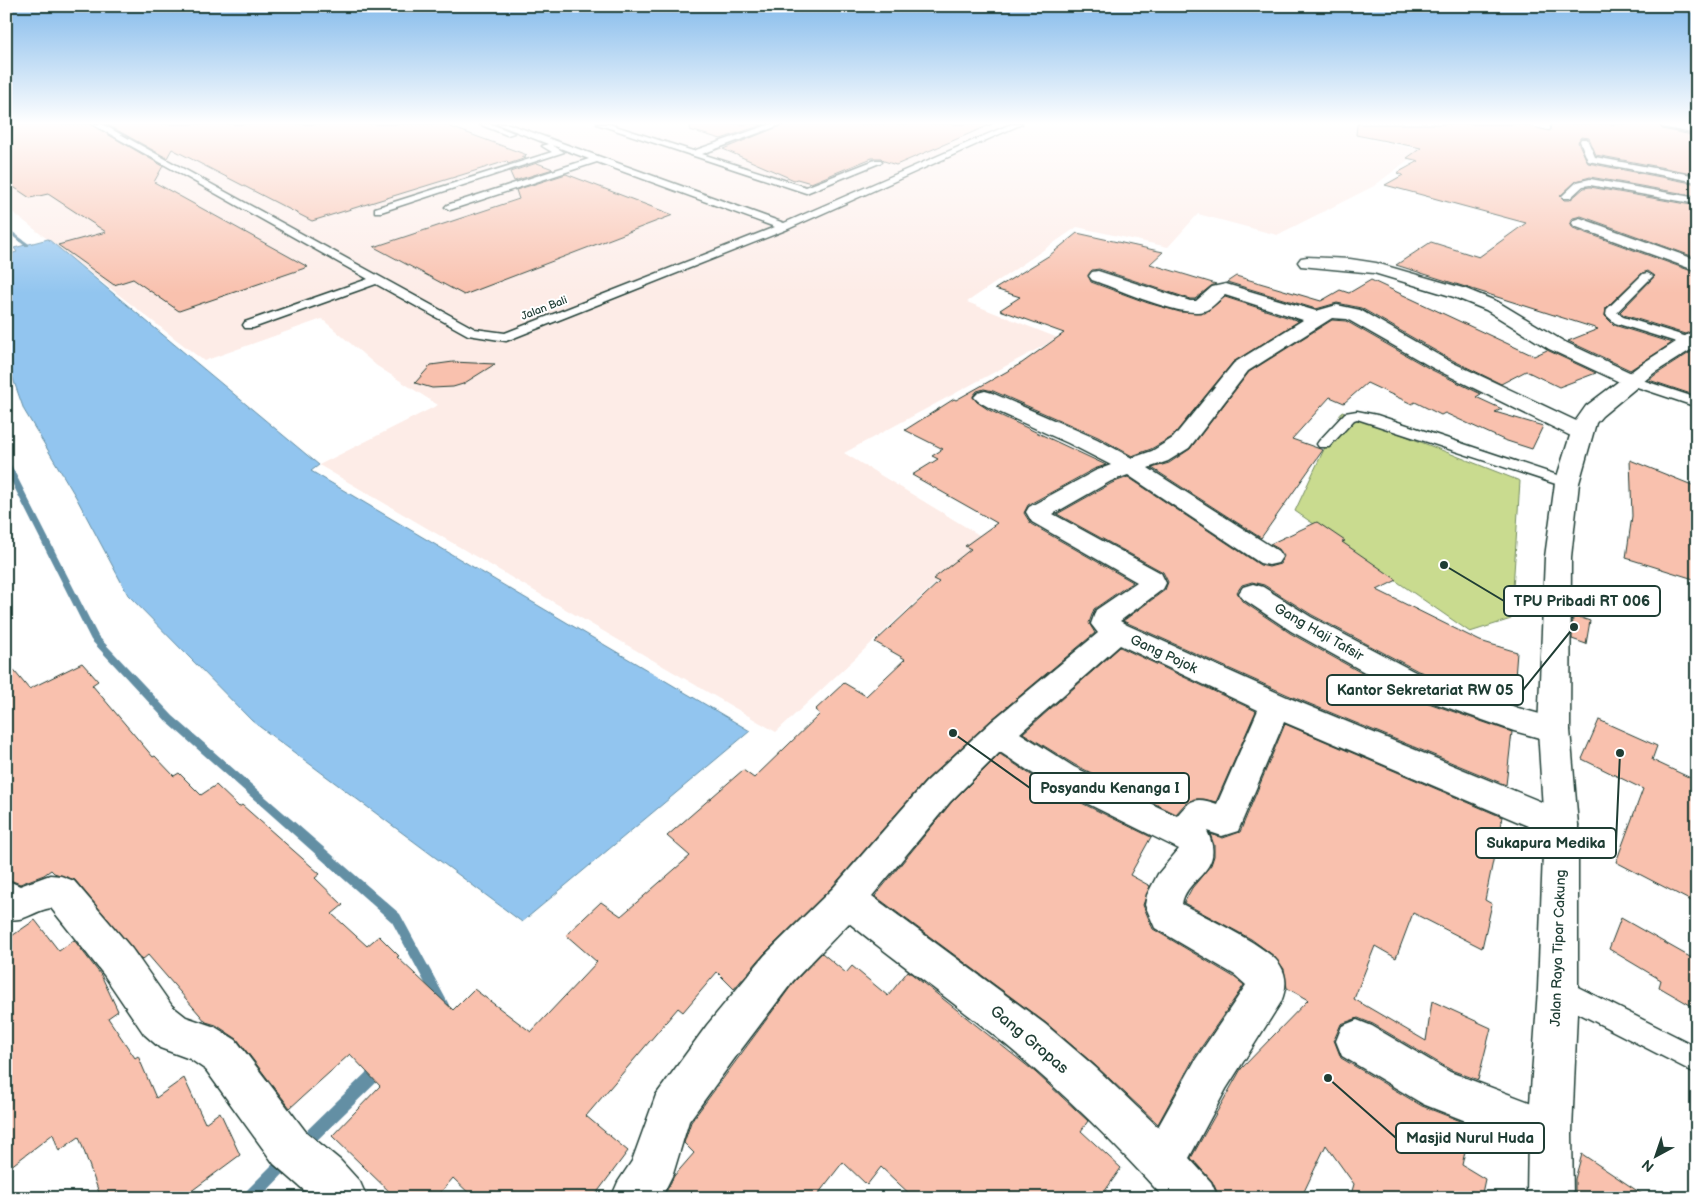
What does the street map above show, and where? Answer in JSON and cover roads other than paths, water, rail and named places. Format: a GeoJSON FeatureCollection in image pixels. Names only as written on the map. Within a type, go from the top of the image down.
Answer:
{"type":"FeatureCollection","features":[{"type":"Feature","properties":{"kind":"street"},"geometry":{"type":"LineString","coordinates":[[1580,223],[1697,266]]}},
{"type":"Feature","properties":{"kind":"street"},"geometry":{"type":"LineString","coordinates":[[1307,262],[1350,264],[1376,268],[1460,294],[1492,306],[1556,345],[1633,381]]}},
{"type":"Feature","properties":{"kind":"street"},"geometry":{"type":"LineString","coordinates":[[1098,276],[1186,306],[1202,305],[1224,289],[1317,318]]}},
{"type":"Feature","properties":{"kind":"street"},"geometry":{"type":"LineString","coordinates":[[1117,632],[1105,624],[1106,617],[1145,590],[1153,583],[1152,579],[1040,517],[1038,512],[1103,476],[1160,456],[1181,443],[1241,367],[1326,313],[1337,311],[1353,314],[1440,364],[1581,432]]}},
{"type":"Feature","properties":{"kind":"street","name":"Jalan Raya Tipar Cakung"},"geometry":{"type":"LineString","coordinates":[[1550,1198],[1550,1132],[1558,989],[1562,825],[1554,730],[1558,557],[1568,483],[1581,432],[1594,410],[1669,354],[1693,340]]}},
{"type":"Feature","properties":{"kind":"street"},"geometry":{"type":"LineString","coordinates":[[985,397],[1033,421],[1088,444],[1130,467],[1229,533],[1269,557]]}},
{"type":"Feature","properties":{"kind":"street","name":"Gang Haji Tafsir"},"geometry":{"type":"LineString","coordinates":[[1253,593],[1301,624],[1406,681],[1514,719],[1554,730]]}},
{"type":"Feature","properties":{"kind":"street","name":"Gang Pojok"},"geometry":{"type":"LineString","coordinates":[[634,1198],[650,1174],[671,1110],[722,1040],[779,968],[847,899],[938,792],[998,735],[1117,632],[1276,705],[1562,825]]}},
{"type":"Feature","properties":{"kind":"street"},"geometry":{"type":"LineString","coordinates":[[1183,835],[1199,813],[1204,813],[1218,821],[1226,821],[1276,705]]}},
{"type":"Feature","properties":{"kind":"street"},"geometry":{"type":"LineString","coordinates":[[998,735],[1062,776],[1194,840],[1197,844],[1196,851],[1170,887],[1163,901],[1164,910],[1168,916],[1249,962],[1266,978],[1267,988],[1211,1074],[1163,1162]]}},
{"type":"Feature","properties":{"kind":"street"},"geometry":{"type":"LineString","coordinates":[[6,896],[12,903],[16,903],[24,902],[48,892],[61,893],[118,962],[158,1020],[174,1034],[200,1042],[221,1055],[290,1148],[334,1187]]}},
{"type":"Feature","properties":{"kind":"street","name":"Gang Gropas"},"geometry":{"type":"LineString","coordinates":[[847,899],[1005,1019],[1069,1074],[1163,1162],[1195,1198]]}},
{"type":"Feature","properties":{"kind":"street"},"geometry":{"type":"LineString","coordinates":[[1357,1041],[1438,1089],[1550,1132]]}},
{"type":"Feature","properties":{"kind":"lane","name":"Jalan Bali"},"geometry":{"type":"LineString","coordinates":[[198,180],[472,332],[506,337],[784,227],[890,180]]}},
{"type":"Feature","properties":{"kind":"lane"},"geometry":{"type":"LineString","coordinates":[[378,210],[472,180]]}},
{"type":"Feature","properties":{"kind":"lane"},"geometry":{"type":"LineString","coordinates":[[450,206],[531,180]]}},
{"type":"Feature","properties":{"kind":"lane"},"geometry":{"type":"LineString","coordinates":[[656,180],[784,227]]}},
{"type":"Feature","properties":{"kind":"lane"},"geometry":{"type":"LineString","coordinates":[[775,180],[806,190],[831,180]]}},
{"type":"Feature","properties":{"kind":"lane"},"geometry":{"type":"LineString","coordinates":[[1567,196],[1580,184],[1590,182],[1697,201]]}},
{"type":"Feature","properties":{"kind":"lane"},"geometry":{"type":"LineString","coordinates":[[1647,276],[1611,311],[1612,315],[1619,320],[1693,340]]}},
{"type":"Feature","properties":{"kind":"lane"},"geometry":{"type":"LineString","coordinates":[[249,325],[376,280]]}},
{"type":"Feature","properties":{"kind":"lane"},"geometry":{"type":"LineString","coordinates":[[1633,381],[1697,404]]}},
{"type":"Feature","properties":{"kind":"lane"},"geometry":{"type":"LineString","coordinates":[[1324,444],[1350,416],[1357,415],[1372,418],[1568,483]]}},
{"type":"Feature","properties":{"kind":"lane"},"geometry":{"type":"LineString","coordinates":[[1558,989],[1697,1061]]}},
{"type":"Feature","properties":{"kind":"water"},"geometry":{"type":"Polygon","coordinates":[[[48,239],[319,465],[311,471],[750,731],[522,922],[252,721],[128,595],[76,497],[24,410],[6,359],[6,255],[17,252],[14,248],[48,239]]]}},
{"type":"Feature","properties":{"kind":"waterway"},"geometry":{"type":"LineString","coordinates":[[6,228],[27,245]]}},
{"type":"Feature","properties":{"kind":"waterway"},"geometry":{"type":"LineString","coordinates":[[6,463],[94,638],[170,719],[396,918],[443,1005]]}},
{"type":"Feature","properties":{"kind":"waterway"},"geometry":{"type":"LineString","coordinates":[[304,1143],[379,1070]]}},
{"type":"Feature","properties":{"kind":"waterway"},"geometry":{"type":"LineString","coordinates":[[249,1198],[286,1161]]}},
{"type":"Feature","properties":{"kind":"place","name":"TPU Pribadi RT 006"},"geometry":{"type":"Point","coordinates":[1444,565]}},
{"type":"Feature","properties":{"kind":"place","name":"Kantor Sekretariat RW 05"},"geometry":{"type":"Point","coordinates":[1574,627]}},
{"type":"Feature","properties":{"kind":"place","name":"Posyandu Kenanga I"},"geometry":{"type":"Point","coordinates":[953,733]}},
{"type":"Feature","properties":{"kind":"place","name":"Sukapura Medika"},"geometry":{"type":"Point","coordinates":[1620,753]}},
{"type":"Feature","properties":{"kind":"place","name":"Masjid Nurul Huda"},"geometry":{"type":"Point","coordinates":[1328,1078]}}]}
